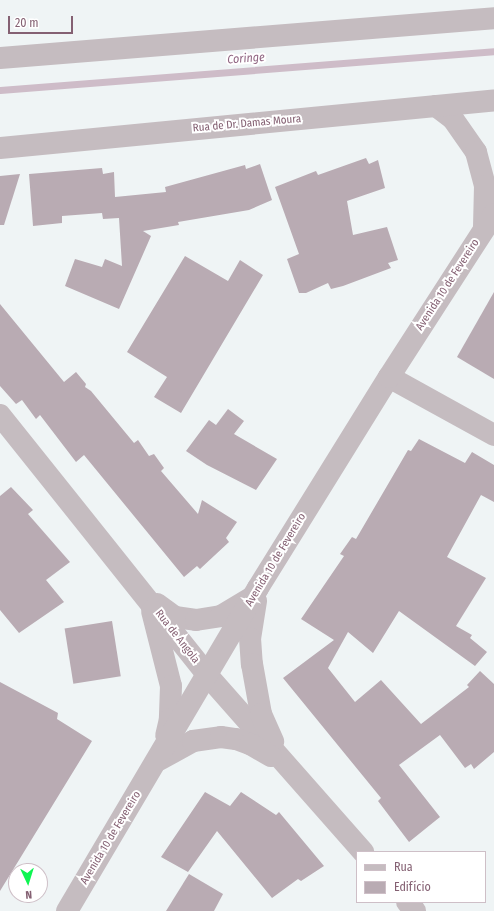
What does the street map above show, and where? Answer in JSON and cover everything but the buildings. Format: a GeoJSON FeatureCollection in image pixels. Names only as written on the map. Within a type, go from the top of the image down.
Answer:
{"type":"FeatureCollection","features":[{"type":"Feature","properties":{"kind":"street"},"geometry":{"type":"LineString","coordinates":[[0,58],[494,18]]}},
{"type":"Feature","properties":{"kind":"street","name":"Rua de Dr. Damas Moura"},"geometry":{"type":"LineString","coordinates":[[0,148],[494,100]]}},
{"type":"Feature","properties":{"kind":"street"},"geometry":{"type":"LineString","coordinates":[[436,106],[453,119],[476,152],[485,186],[489,221]]}},
{"type":"Feature","properties":{"kind":"street","name":"Avenida 10 de Fevereiro"},"geometry":{"type":"LineString","coordinates":[[67,911],[208,676],[255,592],[389,376],[489,221]]}},
{"type":"Feature","properties":{"kind":"street"},"geometry":{"type":"LineString","coordinates":[[389,376],[494,434]]}},
{"type":"Feature","properties":{"kind":"street","name":"Rua de Angola"},"geometry":{"type":"LineString","coordinates":[[0,415],[208,676],[362,851]]}},
{"type":"Feature","properties":{"kind":"street"},"geometry":{"type":"LineString","coordinates":[[147,598],[175,617],[192,620],[221,616],[255,592]]}},
{"type":"Feature","properties":{"kind":"street"},"geometry":{"type":"LineString","coordinates":[[255,592],[250,638],[255,690],[269,735],[287,767]]}},
{"type":"Feature","properties":{"kind":"street"},"geometry":{"type":"LineString","coordinates":[[147,598],[171,686],[170,719],[158,758]]}},
{"type":"Feature","properties":{"kind":"street"},"geometry":{"type":"LineString","coordinates":[[158,758],[193,741],[221,737],[236,739],[250,744],[287,767]]}},
{"type":"Feature","properties":{"kind":"street"},"geometry":{"type":"LineString","coordinates":[[408,903],[415,911]]}},
{"type":"Feature","properties":{"kind":"waterway","name":"Coringe"},"geometry":{"type":"LineString","coordinates":[[0,90],[494,51]]}}]}
